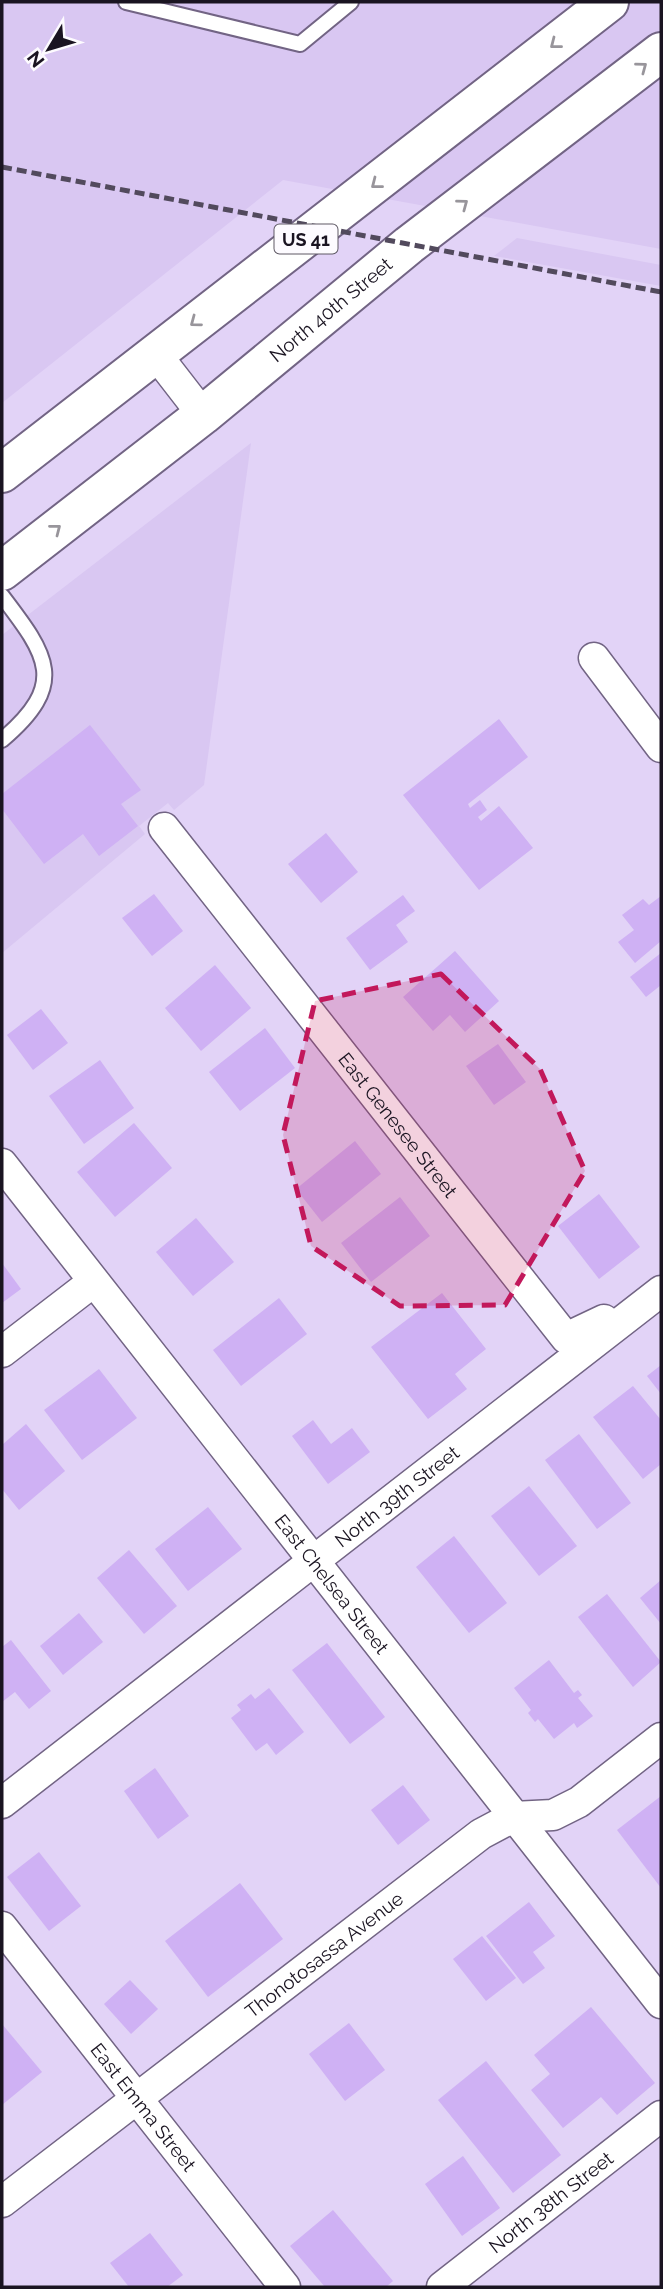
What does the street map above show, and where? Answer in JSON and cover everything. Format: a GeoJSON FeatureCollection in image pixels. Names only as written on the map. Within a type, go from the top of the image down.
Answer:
{"type":"FeatureCollection","features":[{"type":"Feature","properties":{"kind":"main road","name":"US 41"},"geometry":{"type":"LineString","coordinates":[[2,473],[609,2]]}},
{"type":"Feature","properties":{"kind":"main road","name":"North 40th Street"},"geometry":{"type":"LineString","coordinates":[[2,571],[203,415],[410,245],[661,52]]}},
{"type":"Feature","properties":{"kind":"street"},"geometry":{"type":"LineString","coordinates":[[155,353],[203,415]]}},
{"type":"Feature","properties":{"kind":"street"},"geometry":{"type":"LineString","coordinates":[[594,658],[661,747]]}},
{"type":"Feature","properties":{"kind":"street","name":"East Genesee Street"},"geometry":{"type":"LineString","coordinates":[[164,828],[566,1338],[658,1294]]}},
{"type":"Feature","properties":{"kind":"street","name":"East Chelsea Street"},"geometry":{"type":"LineString","coordinates":[[2,1164],[661,2003]]}},
{"type":"Feature","properties":{"kind":"street"},"geometry":{"type":"LineString","coordinates":[[2,1352],[93,1282]]}},
{"type":"Feature","properties":{"kind":"street","name":"North 39th Street"},"geometry":{"type":"LineString","coordinates":[[2,1803],[658,1294]]}},
{"type":"Feature","properties":{"kind":"street","name":"Thonotosassa Avenue"},"geometry":{"type":"LineString","coordinates":[[2,2202],[481,1834],[513,1817],[553,1815],[579,1802],[661,1738]]}},
{"type":"Feature","properties":{"kind":"street","name":"East Emma Street"},"geometry":{"type":"LineString","coordinates":[[2,1927],[285,2287]]}},
{"type":"Feature","properties":{"kind":"street","name":"North 38th Street"},"geometry":{"type":"LineString","coordinates":[[442,2287],[661,2116]]}},
{"type":"Feature","properties":{"kind":"lane"},"geometry":{"type":"LineString","coordinates":[[127,2],[188,19],[300,44],[351,2]]}},
{"type":"Feature","properties":{"kind":"lane"},"geometry":{"type":"LineString","coordinates":[[174,2],[188,19]]}},
{"type":"Feature","properties":{"kind":"lane"},"geometry":{"type":"LineString","coordinates":[[2,596],[31,634],[45,668],[43,694],[25,720],[2,740]]}},
{"type":"Feature","properties":{"kind":"highlighted area"},"geometry":{"type":"Polygon","coordinates":[[[441,974],[540,1069],[585,1171],[505,1305],[400,1306],[311,1246],[283,1135],[315,1001],[441,974]]]}},
{"type":"Feature","properties":{"kind":"shaded area"},"geometry":{"type":"Polygon","coordinates":[[[2,2],[661,2],[661,249],[283,180],[2,403],[2,2]]]}},
{"type":"Feature","properties":{"kind":"shaded area"},"geometry":{"type":"Polygon","coordinates":[[[517,238],[661,265],[661,286],[494,256],[517,238]]]}},
{"type":"Feature","properties":{"kind":"shaded area"},"geometry":{"type":"Polygon","coordinates":[[[251,443],[204,785],[174,810],[168,803],[139,826],[145,834],[2,953],[2,635],[251,443]]]}},
{"type":"Feature","properties":{"kind":"building"},"geometry":{"type":"Polygon","coordinates":[[[499,719],[528,757],[468,804],[470,808],[480,800],[487,810],[478,817],[481,821],[499,806],[533,848],[479,890],[403,795],[499,719]]]}},
{"type":"Feature","properties":{"kind":"building"},"geometry":{"type":"Polygon","coordinates":[[[90,725],[141,790],[121,804],[138,826],[99,856],[83,834],[44,864],[2,809],[2,794],[90,725]]]}},
{"type":"Feature","properties":{"kind":"building"},"geometry":{"type":"Polygon","coordinates":[[[326,833],[358,872],[321,903],[288,864],[326,833]]]}},
{"type":"Feature","properties":{"kind":"building"},"geometry":{"type":"Polygon","coordinates":[[[154,894],[183,931],[152,956],[122,918],[154,894]]]}},
{"type":"Feature","properties":{"kind":"building"},"geometry":{"type":"Polygon","coordinates":[[[403,895],[415,911],[396,925],[408,942],[370,970],[346,938],[403,895]]]}},
{"type":"Feature","properties":{"kind":"building"},"geometry":{"type":"Polygon","coordinates":[[[661,896],[661,941],[635,963],[618,942],[634,930],[622,915],[643,899],[649,905],[661,896]]]}},
{"type":"Feature","properties":{"kind":"building"},"geometry":{"type":"Polygon","coordinates":[[[455,951],[499,1001],[465,1032],[450,1015],[433,1031],[403,997],[455,951]]]}},
{"type":"Feature","properties":{"kind":"building"},"geometry":{"type":"Polygon","coordinates":[[[661,953],[661,985],[646,997],[630,977],[661,953]]]}},
{"type":"Feature","properties":{"kind":"building"},"geometry":{"type":"Polygon","coordinates":[[[215,965],[251,1008],[201,1051],[165,1008],[215,965]]]}},
{"type":"Feature","properties":{"kind":"building"},"geometry":{"type":"Polygon","coordinates":[[[41,1009],[68,1043],[33,1070],[7,1035],[41,1009]]]}},
{"type":"Feature","properties":{"kind":"building"},"geometry":{"type":"Polygon","coordinates":[[[265,1028],[295,1068],[240,1111],[209,1072],[265,1028]]]}},
{"type":"Feature","properties":{"kind":"building"},"geometry":{"type":"Polygon","coordinates":[[[498,1044],[526,1082],[494,1105],[466,1066],[498,1044]]]}},
{"type":"Feature","properties":{"kind":"building"},"geometry":{"type":"Polygon","coordinates":[[[100,1060],[134,1108],[84,1144],[49,1096],[100,1060]]]}},
{"type":"Feature","properties":{"kind":"building"},"geometry":{"type":"Polygon","coordinates":[[[134,1123],[172,1168],[115,1217],[77,1172],[134,1123]]]}},
{"type":"Feature","properties":{"kind":"building"},"geometry":{"type":"Polygon","coordinates":[[[355,1141],[381,1174],[322,1222],[296,1189],[355,1141]]]}},
{"type":"Feature","properties":{"kind":"building"},"geometry":{"type":"Polygon","coordinates":[[[599,1194],[640,1247],[599,1279],[558,1226],[599,1194]]]}},
{"type":"Feature","properties":{"kind":"building"},"geometry":{"type":"Polygon","coordinates":[[[400,1197],[430,1236],[371,1282],[341,1243],[400,1197]]]}},
{"type":"Feature","properties":{"kind":"building"},"geometry":{"type":"Polygon","coordinates":[[[196,1218],[234,1262],[193,1296],[156,1252],[196,1218]]]}},
{"type":"Feature","properties":{"kind":"building"},"geometry":{"type":"Polygon","coordinates":[[[2,1263],[21,1289],[2,1303],[2,1263]]]}},
{"type":"Feature","properties":{"kind":"building"},"geometry":{"type":"Polygon","coordinates":[[[442,1293],[486,1349],[455,1374],[467,1389],[428,1419],[371,1347],[442,1293]]]}},
{"type":"Feature","properties":{"kind":"building"},"geometry":{"type":"Polygon","coordinates":[[[279,1298],[307,1334],[241,1386],[213,1350],[279,1298]]]}},
{"type":"Feature","properties":{"kind":"building"},"geometry":{"type":"Polygon","coordinates":[[[661,1365],[661,1394],[647,1376],[661,1365]]]}},
{"type":"Feature","properties":{"kind":"building"},"geometry":{"type":"Polygon","coordinates":[[[99,1369],[137,1418],[82,1460],[44,1410],[99,1369]]]}},
{"type":"Feature","properties":{"kind":"building"},"geometry":{"type":"Polygon","coordinates":[[[633,1386],[661,1420],[661,1464],[643,1479],[593,1417],[633,1386]]]}},
{"type":"Feature","properties":{"kind":"building"},"geometry":{"type":"Polygon","coordinates":[[[313,1420],[331,1444],[352,1428],[370,1452],[328,1484],[292,1436],[313,1420]]]}},
{"type":"Feature","properties":{"kind":"building"},"geometry":{"type":"Polygon","coordinates":[[[26,1424],[65,1471],[19,1510],[2,1489],[2,1445],[26,1424]]]}},
{"type":"Feature","properties":{"kind":"building"},"geometry":{"type":"Polygon","coordinates":[[[579,1434],[631,1503],[597,1529],[545,1460],[579,1434]]]}},
{"type":"Feature","properties":{"kind":"building"},"geometry":{"type":"Polygon","coordinates":[[[529,1486],[577,1546],[539,1576],[491,1516],[529,1486]]]}},
{"type":"Feature","properties":{"kind":"building"},"geometry":{"type":"Polygon","coordinates":[[[208,1507],[242,1549],[188,1591],[155,1549],[208,1507]]]}},
{"type":"Feature","properties":{"kind":"building"},"geometry":{"type":"Polygon","coordinates":[[[454,1536],[507,1603],[469,1633],[416,1567],[454,1536]]]}},
{"type":"Feature","properties":{"kind":"building"},"geometry":{"type":"Polygon","coordinates":[[[129,1550],[177,1606],[144,1634],[97,1578],[129,1550]]]}},
{"type":"Feature","properties":{"kind":"building"},"geometry":{"type":"Polygon","coordinates":[[[661,1580],[661,1624],[640,1598],[661,1580]]]}},
{"type":"Feature","properties":{"kind":"building"},"geometry":{"type":"Polygon","coordinates":[[[607,1594],[661,1662],[633,1687],[578,1617],[607,1594]]]}},
{"type":"Feature","properties":{"kind":"building"},"geometry":{"type":"Polygon","coordinates":[[[79,1613],[103,1642],[63,1675],[40,1646],[79,1613]]]}},
{"type":"Feature","properties":{"kind":"building"},"geometry":{"type":"Polygon","coordinates":[[[11,1640],[51,1691],[29,1709],[15,1692],[2,1702],[2,1647],[11,1640]]]}},
{"type":"Feature","properties":{"kind":"building"},"geometry":{"type":"Polygon","coordinates":[[[327,1643],[385,1717],[350,1744],[292,1670],[327,1643]]]}},
{"type":"Feature","properties":{"kind":"building"},"geometry":{"type":"Polygon","coordinates":[[[549,1660],[574,1693],[578,1690],[582,1695],[578,1698],[593,1716],[577,1728],[574,1723],[554,1739],[538,1719],[535,1722],[528,1713],[531,1710],[514,1688],[549,1660]]]}},
{"type":"Feature","properties":{"kind":"building"},"geometry":{"type":"Polygon","coordinates":[[[269,1688],[304,1732],[276,1755],[267,1743],[256,1751],[231,1718],[241,1710],[237,1705],[251,1694],[255,1699],[269,1688]]]}},
{"type":"Feature","properties":{"kind":"building"},"geometry":{"type":"Polygon","coordinates":[[[155,1768],[189,1816],[158,1839],[124,1791],[155,1768]]]}},
{"type":"Feature","properties":{"kind":"building"},"geometry":{"type":"Polygon","coordinates":[[[403,1785],[430,1820],[398,1845],[371,1810],[403,1785]]]}},
{"type":"Feature","properties":{"kind":"building"},"geometry":{"type":"Polygon","coordinates":[[[661,1796],[661,1888],[617,1830],[661,1796]]]}},
{"type":"Feature","properties":{"kind":"building"},"geometry":{"type":"Polygon","coordinates":[[[39,1852],[81,1906],[49,1931],[7,1877],[39,1852]]]}},
{"type":"Feature","properties":{"kind":"building"},"geometry":{"type":"Polygon","coordinates":[[[240,1883],[283,1939],[208,1997],[165,1941],[240,1883]]]}},
{"type":"Feature","properties":{"kind":"building"},"geometry":{"type":"Polygon","coordinates":[[[529,1902],[555,1936],[533,1952],[545,1968],[523,1984],[486,1936],[529,1902]]]}},
{"type":"Feature","properties":{"kind":"building"},"geometry":{"type":"Polygon","coordinates":[[[482,1936],[516,1978],[486,2001],[453,1959],[482,1936]]]}},
{"type":"Feature","properties":{"kind":"building"},"geometry":{"type":"Polygon","coordinates":[[[130,1980],[158,2009],[131,2034],[104,2004],[130,1980]]]}},
{"type":"Feature","properties":{"kind":"building"},"geometry":{"type":"Polygon","coordinates":[[[591,2007],[655,2083],[617,2115],[601,2097],[563,2128],[531,2090],[550,2074],[534,2055],[591,2007]]]}},
{"type":"Feature","properties":{"kind":"building"},"geometry":{"type":"Polygon","coordinates":[[[349,2023],[385,2070],[345,2101],[309,2054],[349,2023]]]}},
{"type":"Feature","properties":{"kind":"building"},"geometry":{"type":"Polygon","coordinates":[[[2,2024],[42,2072],[2,2105],[2,2024]]]}},
{"type":"Feature","properties":{"kind":"building"},"geometry":{"type":"Polygon","coordinates":[[[486,2061],[561,2155],[513,2193],[438,2100],[486,2061]]]}},
{"type":"Feature","properties":{"kind":"building"},"geometry":{"type":"Polygon","coordinates":[[[463,2156],[500,2208],[462,2236],[425,2184],[463,2156]]]}},
{"type":"Feature","properties":{"kind":"building"},"geometry":{"type":"Polygon","coordinates":[[[333,2210],[393,2281],[386,2287],[325,2287],[290,2246],[333,2210]]]}},
{"type":"Feature","properties":{"kind":"building"},"geometry":{"type":"Polygon","coordinates":[[[150,2233],[183,2275],[167,2287],[129,2287],[110,2263],[150,2233]]]}},
{"type":"Feature","properties":{"kind":"railway"},"geometry":{"type":"LineString","coordinates":[[2,167],[661,292]]}}]}
